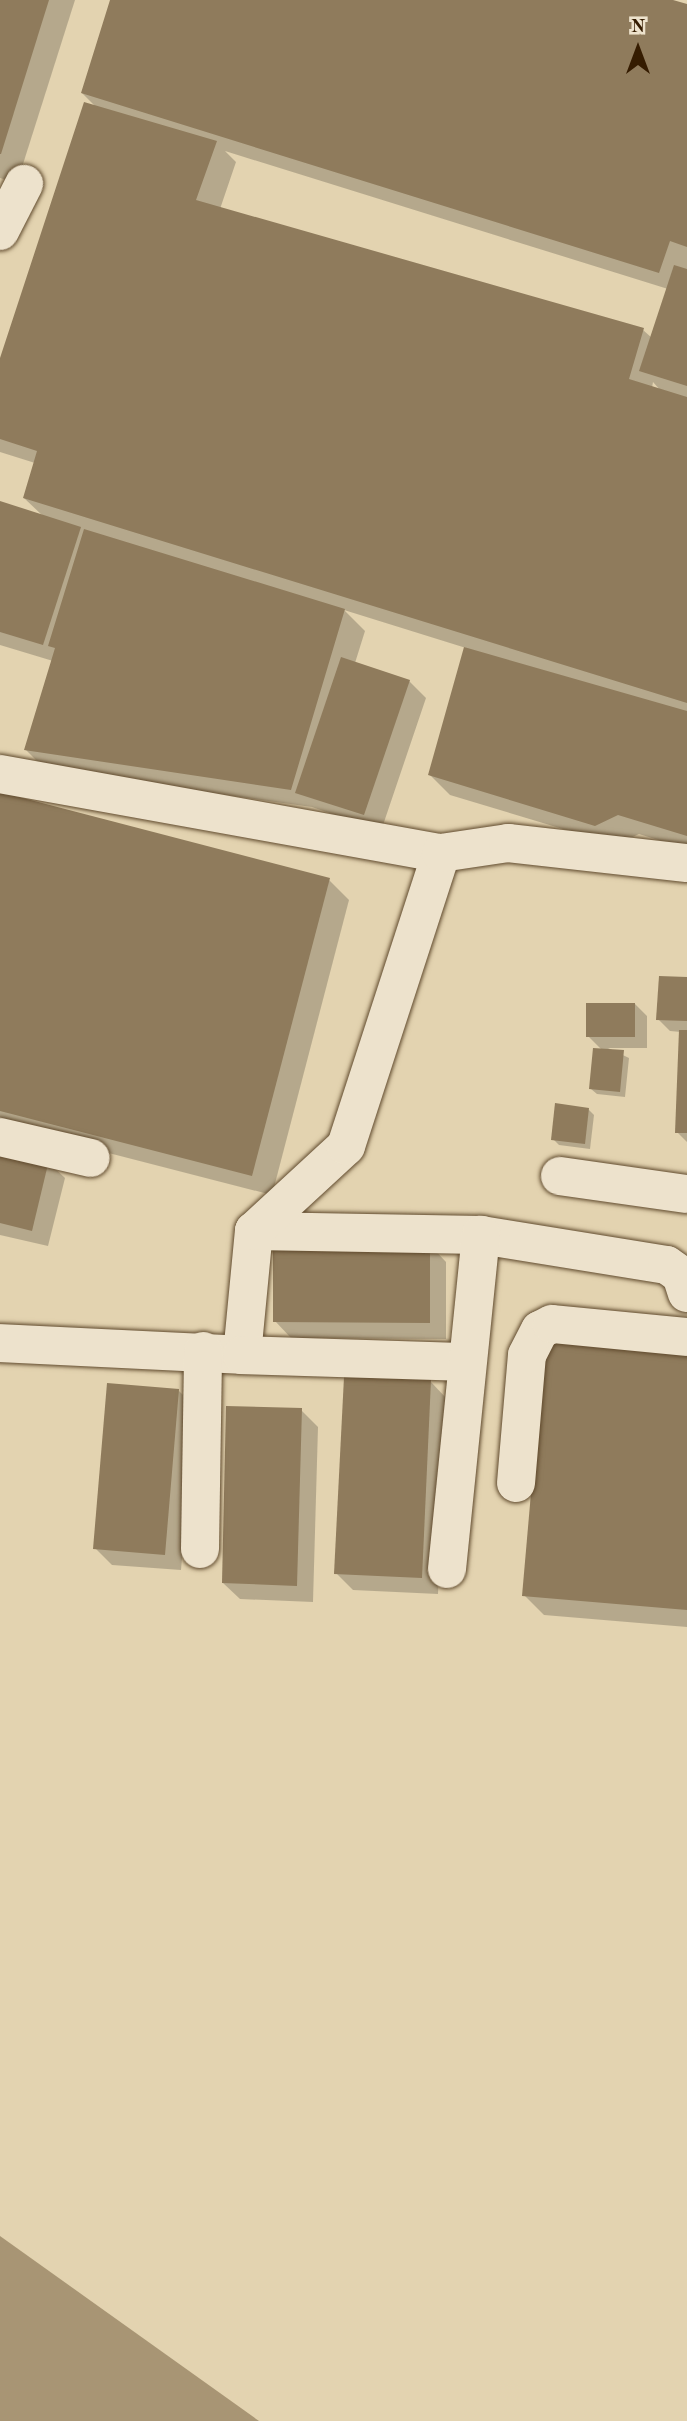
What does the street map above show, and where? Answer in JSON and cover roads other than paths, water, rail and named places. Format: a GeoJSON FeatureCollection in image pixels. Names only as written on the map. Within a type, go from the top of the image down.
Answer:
{"type":"FeatureCollection","features":[{"type":"Feature","properties":{"kind":"street"},"geometry":{"type":"LineString","coordinates":[[0,232],[24,184]]}},
{"type":"Feature","properties":{"kind":"street"},"geometry":{"type":"LineString","coordinates":[[0,774],[441,853],[508,843],[687,863]]}},
{"type":"Feature","properties":{"kind":"street"},"geometry":{"type":"LineString","coordinates":[[242,1355],[254,1231],[346,1146],[441,853]]}},
{"type":"Feature","properties":{"kind":"street"},"geometry":{"type":"LineString","coordinates":[[0,1137],[91,1157]]}},
{"type":"Feature","properties":{"kind":"street"},"geometry":{"type":"LineString","coordinates":[[560,1176],[687,1194]]}},
{"type":"Feature","properties":{"kind":"street"},"geometry":{"type":"LineString","coordinates":[[254,1231],[481,1235],[667,1265],[681,1275],[687,1293]]}},
{"type":"Feature","properties":{"kind":"street"},"geometry":{"type":"LineString","coordinates":[[447,1569],[481,1235]]}},
{"type":"Feature","properties":{"kind":"street"},"geometry":{"type":"LineString","coordinates":[[516,1483],[527,1355],[540,1330],[552,1324],[687,1337]]}},
{"type":"Feature","properties":{"kind":"street"},"geometry":{"type":"LineString","coordinates":[[0,1343],[242,1355],[466,1362]]}},
{"type":"Feature","properties":{"kind":"street"},"geometry":{"type":"LineString","coordinates":[[200,1549],[203,1351]]}}]}
